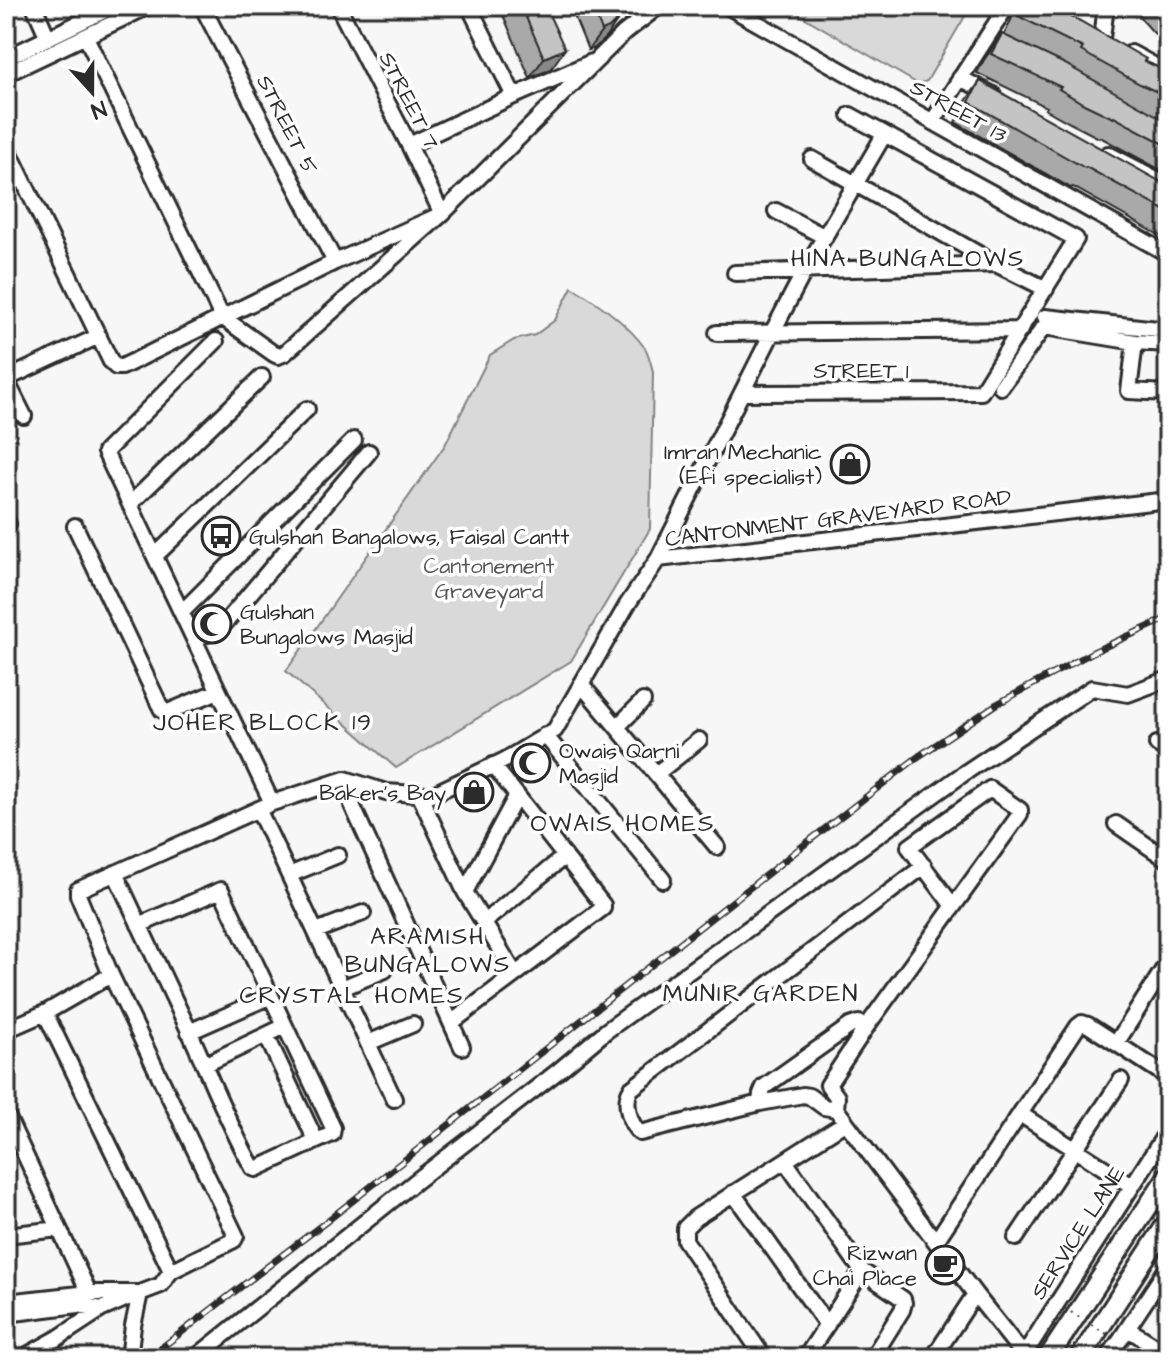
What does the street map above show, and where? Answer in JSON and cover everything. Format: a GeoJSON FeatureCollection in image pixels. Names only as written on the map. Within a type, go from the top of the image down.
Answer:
{"type":"FeatureCollection","features":[{"type":"Feature","properties":{"kind":"main road"},"geometry":{"type":"LineString","coordinates":[[1048,1358],[1168,1176]]}},
{"type":"Feature","properties":{"kind":"main road"},"geometry":{"type":"LineString","coordinates":[[1080,1358],[1168,1222]]}},
{"type":"Feature","properties":{"kind":"street"},"geometry":{"type":"LineString","coordinates":[[34,6],[48,38]]}},
{"type":"Feature","properties":{"kind":"street"},"geometry":{"type":"LineString","coordinates":[[6,58],[114,6]]}},
{"type":"Feature","properties":{"kind":"street"},"geometry":{"type":"LineString","coordinates":[[6,74],[149,6]]}},
{"type":"Feature","properties":{"kind":"street","name":"STREET 5"},"geometry":{"type":"LineString","coordinates":[[202,6],[335,262]]}},
{"type":"Feature","properties":{"kind":"street","name":"STREET 7"},"geometry":{"type":"LineString","coordinates":[[338,6],[442,214]]}},
{"type":"Feature","properties":{"kind":"street"},"geometry":{"type":"LineString","coordinates":[[469,6],[514,96]]}},
{"type":"Feature","properties":{"kind":"street"},"geometry":{"type":"LineString","coordinates":[[86,37],[222,317],[278,356],[442,214],[599,58],[621,26],[659,6]]}},
{"type":"Feature","properties":{"kind":"street","name":"STREET 13"},"geometry":{"type":"LineString","coordinates":[[728,6],[1168,254]]}},
{"type":"Feature","properties":{"kind":"street"},"geometry":{"type":"LineString","coordinates":[[933,121],[1007,6]]}},
{"type":"Feature","properties":{"kind":"street"},"geometry":{"type":"LineString","coordinates":[[1102,6],[1105,14],[1102,38]]}},
{"type":"Feature","properties":{"kind":"street"},"geometry":{"type":"LineString","coordinates":[[1087,31],[1168,73]]}},
{"type":"Feature","properties":{"kind":"street"},"geometry":{"type":"LineString","coordinates":[[409,145],[599,58]]}},
{"type":"Feature","properties":{"kind":"street"},"geometry":{"type":"LineString","coordinates":[[960,78],[1002,99]]}},
{"type":"Feature","properties":{"kind":"street"},"geometry":{"type":"LineString","coordinates":[[717,333],[1020,330],[1046,289],[1076,239],[850,115]]}},
{"type":"Feature","properties":{"kind":"street"},"geometry":{"type":"LineString","coordinates":[[658,559],[805,270],[884,135]]}},
{"type":"Feature","properties":{"kind":"street"},"geometry":{"type":"LineString","coordinates":[[6,145],[116,367],[122,367],[335,262],[442,214]]}},
{"type":"Feature","properties":{"kind":"street"},"geometry":{"type":"LineString","coordinates":[[1099,149],[1168,185]]}},
{"type":"Feature","properties":{"kind":"street"},"geometry":{"type":"LineString","coordinates":[[812,159],[996,264],[1046,289]]}},
{"type":"Feature","properties":{"kind":"street"},"geometry":{"type":"LineString","coordinates":[[776,211],[825,237]]}},
{"type":"Feature","properties":{"kind":"street"},"geometry":{"type":"LineString","coordinates":[[735,273],[996,264]]}},
{"type":"Feature","properties":{"kind":"street"},"geometry":{"type":"LineString","coordinates":[[1045,317],[1168,330]]}},
{"type":"Feature","properties":{"kind":"street"},"geometry":{"type":"LineString","coordinates":[[1001,387],[1044,327],[1135,342],[1168,344]]}},
{"type":"Feature","properties":{"kind":"street","name":"STREET 1"},"geometry":{"type":"LineString","coordinates":[[742,393],[981,392],[1020,330]]}},
{"type":"Feature","properties":{"kind":"street"},"geometry":{"type":"LineString","coordinates":[[24,416],[6,380],[99,336]]}},
{"type":"Feature","properties":{"kind":"street"},"geometry":{"type":"LineString","coordinates":[[216,341],[105,452],[218,691],[265,806],[289,875],[394,1099]]}},
{"type":"Feature","properties":{"kind":"street"},"geometry":{"type":"LineString","coordinates":[[1135,342],[1129,391],[1168,393]]}},
{"type":"Feature","properties":{"kind":"street"},"geometry":{"type":"LineString","coordinates":[[130,504],[262,377]]}},
{"type":"Feature","properties":{"kind":"street"},"geometry":{"type":"LineString","coordinates":[[155,556],[307,409]]}},
{"type":"Feature","properties":{"kind":"street"},"geometry":{"type":"LineString","coordinates":[[182,612],[354,440]]}},
{"type":"Feature","properties":{"kind":"street"},"geometry":{"type":"LineString","coordinates":[[194,639],[220,629],[369,452]]}},
{"type":"Feature","properties":{"kind":"street","name":"CANTONMENT GRAVEYARD ROAD"},"geometry":{"type":"LineString","coordinates":[[111,975],[78,890],[265,806],[345,779],[386,792],[431,795],[555,730],[627,605],[658,559],[1168,500]]}},
{"type":"Feature","properties":{"kind":"street"},"geometry":{"type":"LineString","coordinates":[[75,526],[162,710],[168,712],[218,691]]}},
{"type":"Feature","properties":{"kind":"street"},"geometry":{"type":"LineString","coordinates":[[195,1358],[606,1031],[963,774],[1092,688],[1128,694],[1168,679]]}},
{"type":"Feature","properties":{"kind":"street"},"geometry":{"type":"LineString","coordinates":[[581,684],[717,847]]}},
{"type":"Feature","properties":{"kind":"street"},"geometry":{"type":"LineString","coordinates":[[617,727],[643,701]]}},
{"type":"Feature","properties":{"kind":"street"},"geometry":{"type":"LineString","coordinates":[[545,735],[663,880]]}},
{"type":"Feature","properties":{"kind":"street"},"geometry":{"type":"LineString","coordinates":[[656,774],[699,740]]}},
{"type":"Feature","properties":{"kind":"street"},"geometry":{"type":"LineString","coordinates":[[451,1023],[603,908],[602,902],[493,765]]}},
{"type":"Feature","properties":{"kind":"street"},"geometry":{"type":"LineString","coordinates":[[356,783],[352,805],[462,1047]]}},
{"type":"Feature","properties":{"kind":"street"},"geometry":{"type":"LineString","coordinates":[[953,906],[909,847],[988,790],[993,790],[1020,810],[1020,814],[828,1085],[837,1097],[836,1109],[1024,1357]]}},
{"type":"Feature","properties":{"kind":"street"},"geometry":{"type":"LineString","coordinates":[[419,794],[465,892],[515,974]]}},
{"type":"Feature","properties":{"kind":"street"},"geometry":{"type":"LineString","coordinates":[[465,892],[517,795]]}},
{"type":"Feature","properties":{"kind":"street"},"geometry":{"type":"LineString","coordinates":[[1116,824],[1168,860]]}},
{"type":"Feature","properties":{"kind":"street"},"geometry":{"type":"LineString","coordinates":[[289,875],[338,855]]}},
{"type":"Feature","properties":{"kind":"street"},"geometry":{"type":"LineString","coordinates":[[484,922],[565,856]]}},
{"type":"Feature","properties":{"kind":"street"},"geometry":{"type":"LineString","coordinates":[[836,1109],[824,1107],[809,1096],[760,1103],[640,1133],[633,1127],[627,1095],[924,866]]}},
{"type":"Feature","properties":{"kind":"street"},"geometry":{"type":"LineString","coordinates":[[115,873],[139,925],[189,1032],[204,1065],[253,1168],[332,1134],[334,1131],[221,890],[139,925]]}},
{"type":"Feature","properties":{"kind":"street"},"geometry":{"type":"LineString","coordinates":[[316,931],[363,913]]}},
{"type":"Feature","properties":{"kind":"street"},"geometry":{"type":"LineString","coordinates":[[1117,1042],[1168,962]]}},
{"type":"Feature","properties":{"kind":"street"},"geometry":{"type":"LineString","coordinates":[[342,988],[385,970]]}},
{"type":"Feature","properties":{"kind":"street"},"geometry":{"type":"LineString","coordinates":[[6,1030],[45,1013],[111,975],[236,1236],[234,1240],[171,1271],[161,1285],[102,1309],[22,1358]]}},
{"type":"Feature","properties":{"kind":"street"},"geometry":{"type":"LineString","coordinates":[[189,1032],[271,996]]}},
{"type":"Feature","properties":{"kind":"street"},"geometry":{"type":"LineString","coordinates":[[45,1013],[171,1271]]}},
{"type":"Feature","properties":{"kind":"street"},"geometry":{"type":"LineString","coordinates":[[760,1103],[764,1087],[850,1026],[859,1023],[867,1026]]}},
{"type":"Feature","properties":{"kind":"street"},"geometry":{"type":"LineString","coordinates":[[936,1241],[1082,1023],[1117,1042],[1168,1077]]}},
{"type":"Feature","properties":{"kind":"street"},"geometry":{"type":"LineString","coordinates":[[368,1043],[413,1024]]}},
{"type":"Feature","properties":{"kind":"street"},"geometry":{"type":"LineString","coordinates":[[204,1065],[285,1026]]}},
{"type":"Feature","properties":{"kind":"street"},"geometry":{"type":"LineString","coordinates":[[266,1035],[316,1141]]}},
{"type":"Feature","properties":{"kind":"street"},"geometry":{"type":"LineString","coordinates":[[1016,1238],[1121,1080]]}},
{"type":"Feature","properties":{"kind":"street"},"geometry":{"type":"LineString","coordinates":[[1020,1114],[1132,1186]]}},
{"type":"Feature","properties":{"kind":"street"},"geometry":{"type":"LineString","coordinates":[[6,1116],[89,1293]]}},
{"type":"Feature","properties":{"kind":"street"},"geometry":{"type":"LineString","coordinates":[[764,1358],[685,1240],[685,1228],[695,1218],[846,1122]]}},
{"type":"Feature","properties":{"kind":"street","name":"SERVICE LANE"},"geometry":{"type":"LineString","coordinates":[[1024,1357],[1168,1130]]}},
{"type":"Feature","properties":{"kind":"street"},"geometry":{"type":"LineString","coordinates":[[785,1161],[862,1271],[903,1299],[902,1310],[872,1358]]}},
{"type":"Feature","properties":{"kind":"street"},"geometry":{"type":"LineString","coordinates":[[733,1193],[827,1325]]}},
{"type":"Feature","properties":{"kind":"street"},"geometry":{"type":"LineString","coordinates":[[6,1235],[59,1229]]}},
{"type":"Feature","properties":{"kind":"street"},"geometry":{"type":"LineString","coordinates":[[1108,1358],[1168,1267]]}},
{"type":"Feature","properties":{"kind":"street"},"geometry":{"type":"LineString","coordinates":[[805,1358],[862,1271]]}},
{"type":"Feature","properties":{"kind":"street"},"geometry":{"type":"LineString","coordinates":[[6,1302],[89,1293],[140,1293]]}},
{"type":"Feature","properties":{"kind":"street"},"geometry":{"type":"LineString","coordinates":[[129,1358],[140,1293]]}},
{"type":"Feature","properties":{"kind":"street"},"geometry":{"type":"LineString","coordinates":[[933,1358],[975,1294]]}},
{"type":"Feature","properties":{"kind":"street"},"geometry":{"type":"LineString","coordinates":[[6,1314],[78,1305],[102,1309]]}},
{"type":"Feature","properties":{"kind":"street"},"geometry":{"type":"LineString","coordinates":[[1128,1329],[1168,1354]]}},
{"type":"Feature","properties":{"kind":"path"},"geometry":{"type":"LineString","coordinates":[[1064,1308],[1115,1339]]}},
{"type":"Feature","properties":{"kind":"green space"},"geometry":{"type":"Polygon","coordinates":[[[785,6],[971,6],[927,81],[918,84],[785,6]]]}},
{"type":"Feature","properties":{"kind":"green space","name":"Cantonement Graveyard"},"geometry":{"type":"Polygon","coordinates":[[[572,287],[621,321],[649,356],[653,372],[650,529],[571,661],[396,768],[286,671],[445,445],[490,355],[514,340],[535,335],[555,320],[572,287]]]}},
{"type":"Feature","properties":{"kind":"building"},"geometry":{"type":"Polygon","coordinates":[[[521,6],[545,6],[565,49],[544,58],[521,6]]]}},
{"type":"Feature","properties":{"kind":"building"},"geometry":{"type":"Polygon","coordinates":[[[592,6],[615,6],[620,17],[602,31],[592,6]]]}},
{"type":"Feature","properties":{"kind":"building"},"geometry":{"type":"Polygon","coordinates":[[[1022,6],[1048,6],[1168,72],[1168,97],[1081,51],[1083,48],[1018,16],[1022,6]]]}},
{"type":"Feature","properties":{"kind":"building"},"geometry":{"type":"Polygon","coordinates":[[[1002,34],[1065,64],[1168,122],[1168,146],[1084,104],[1059,89],[1061,87],[991,54],[1002,34]]]}},
{"type":"Feature","properties":{"kind":"building"},"geometry":{"type":"Polygon","coordinates":[[[980,81],[1168,186],[1168,212],[969,102],[980,81]]]}},
{"type":"Feature","properties":{"kind":"railway"},"geometry":{"type":"LineString","coordinates":[[148,1358],[919,756],[997,704],[1093,652],[1168,618]]}},
{"type":"Feature","properties":{"kind":"place","name":"Imran Mechanic (Efi specialist)"},"geometry":{"type":"Point","coordinates":[850,464]}},
{"type":"Feature","properties":{"kind":"place","name":"Gulshan Bangalows, Faisal Cantt"},"geometry":{"type":"Point","coordinates":[221,536]}},
{"type":"Feature","properties":{"kind":"place","name":"Gulshan Bungalows Masjid"},"geometry":{"type":"Point","coordinates":[212,624]}},
{"type":"Feature","properties":{"kind":"place","name":"Owais Qarni Masjid"},"geometry":{"type":"Point","coordinates":[531,763]}},
{"type":"Feature","properties":{"kind":"place","name":"Baker's Bay"},"geometry":{"type":"Point","coordinates":[474,792]}},
{"type":"Feature","properties":{"kind":"place","name":"Rizwan Chai Place"},"geometry":{"type":"Point","coordinates":[945,1265]}},
{"type":"Feature","properties":{"kind":"district","name":"HINA BUNGALOWS"},"geometry":{"type":"Point","coordinates":[908,258]}},
{"type":"Feature","properties":{"kind":"district","name":"JOHER BLOCK 19"},"geometry":{"type":"Point","coordinates":[263,722]}},
{"type":"Feature","properties":{"kind":"district","name":"OWAIS HOMES"},"geometry":{"type":"Point","coordinates":[623,823]}},
{"type":"Feature","properties":{"kind":"district","name":"ARAMISH BUNGALOWS"},"geometry":{"type":"Point","coordinates":[428,950]}},
{"type":"Feature","properties":{"kind":"district","name":"MUNIR GARDEN"},"geometry":{"type":"Point","coordinates":[761,993]}},
{"type":"Feature","properties":{"kind":"district","name":"CRYSTAL HOMES"},"geometry":{"type":"Point","coordinates":[352,995]}}]}
